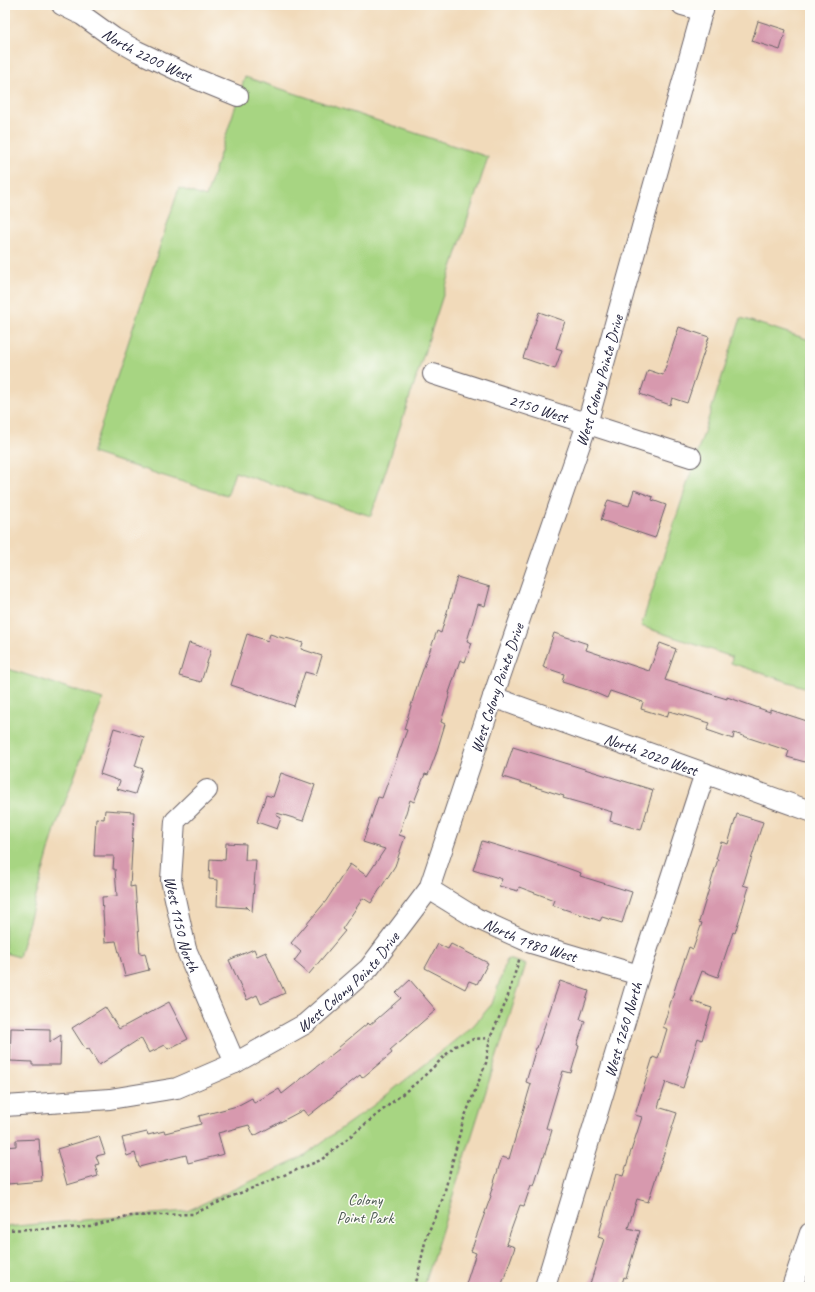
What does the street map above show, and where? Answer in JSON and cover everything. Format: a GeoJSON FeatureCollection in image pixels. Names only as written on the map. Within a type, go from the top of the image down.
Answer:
{"type":"FeatureCollection","features":[{"type":"Feature","properties":{"kind":"street","name":"North 2200 West"},"geometry":{"type":"LineString","coordinates":[[62,5],[82,15],[114,38],[137,51],[194,78],[238,96]]}},
{"type":"Feature","properties":{"kind":"street"},"geometry":{"type":"LineString","coordinates":[[682,5],[703,8]]}},
{"type":"Feature","properties":{"kind":"street","name":"West Colony Pointe Drive"},"geometry":{"type":"LineString","coordinates":[[5,1106],[110,1099],[177,1088],[235,1063],[305,1024],[369,968],[429,889],[587,424],[703,8]]}},
{"type":"Feature","properties":{"kind":"street","name":"2150 West"},"geometry":{"type":"LineString","coordinates":[[433,374],[690,457]]}},
{"type":"Feature","properties":{"kind":"street","name":"North 2020 West"},"geometry":{"type":"LineString","coordinates":[[493,697],[810,811]]}},
{"type":"Feature","properties":{"kind":"street","name":"West 1260 North"},"geometry":{"type":"LineString","coordinates":[[545,1287],[639,975],[705,773]]}},
{"type":"Feature","properties":{"kind":"street","name":"West 1150 North"},"geometry":{"type":"LineString","coordinates":[[207,790],[175,821],[171,880],[186,949],[235,1063]]}},
{"type":"Feature","properties":{"kind":"street","name":"North 1980 West"},"geometry":{"type":"LineString","coordinates":[[429,889],[476,918],[531,943],[639,975]]}},
{"type":"Feature","properties":{"kind":"street"},"geometry":{"type":"LineString","coordinates":[[792,1287],[810,1233]]}},
{"type":"Feature","properties":{"kind":"path"},"geometry":{"type":"LineString","coordinates":[[414,1287],[426,1238],[443,1198],[463,1121],[486,1063],[490,1038],[506,1002],[520,957]]}},
{"type":"Feature","properties":{"kind":"path"},"geometry":{"type":"LineString","coordinates":[[5,1230],[90,1227],[131,1216],[193,1214],[321,1160],[421,1079],[456,1046],[474,1039],[490,1038]]}},
{"type":"Feature","properties":{"kind":"green space"},"geometry":{"type":"Polygon","coordinates":[[[245,77],[488,157],[371,516],[235,472],[227,496],[92,453],[179,188],[206,197],[245,77]]]}},
{"type":"Feature","properties":{"kind":"green space"},"geometry":{"type":"Polygon","coordinates":[[[741,318],[810,340],[810,689],[731,663],[732,657],[641,626],[741,318]]]}},
{"type":"Feature","properties":{"kind":"green space"},"geometry":{"type":"Polygon","coordinates":[[[5,668],[103,699],[55,829],[19,957],[5,953],[5,668]]]}},
{"type":"Feature","properties":{"kind":"green space","name":"Colony Point Park"},"geometry":{"type":"Polygon","coordinates":[[[507,959],[526,964],[424,1287],[5,1287],[5,1227],[187,1211],[297,1160],[374,1105],[473,1026],[492,1004],[507,959]]]}},
{"type":"Feature","properties":{"kind":"building"},"geometry":{"type":"Polygon","coordinates":[[[758,21],[786,30],[780,50],[752,41],[758,21]]]}},
{"type":"Feature","properties":{"kind":"building"},"geometry":{"type":"Polygon","coordinates":[[[539,312],[565,321],[556,348],[562,350],[555,369],[523,358],[539,312]]]}},
{"type":"Feature","properties":{"kind":"building"},"geometry":{"type":"Polygon","coordinates":[[[679,327],[709,337],[687,403],[672,398],[670,405],[640,394],[648,370],[663,375],[679,327]]]}},
{"type":"Feature","properties":{"kind":"building"},"geometry":{"type":"Polygon","coordinates":[[[634,490],[653,497],[652,500],[666,505],[655,538],[601,520],[608,500],[629,506],[634,490]]]}},
{"type":"Feature","properties":{"kind":"building"},"geometry":{"type":"Polygon","coordinates":[[[457,577],[490,587],[485,606],[478,604],[467,641],[472,643],[465,662],[460,660],[449,693],[441,722],[445,724],[436,754],[428,775],[425,774],[414,802],[410,800],[399,835],[405,837],[395,866],[371,903],[363,898],[342,929],[345,931],[309,974],[294,961],[301,952],[291,943],[326,901],[350,864],[367,876],[385,849],[363,842],[378,797],[382,798],[407,730],[404,729],[418,683],[437,631],[441,633],[457,577]]]}},
{"type":"Feature","properties":{"kind":"building"},"geometry":{"type":"Polygon","coordinates":[[[554,633],[588,644],[586,650],[649,671],[660,643],[676,649],[665,680],[727,699],[727,697],[770,712],[770,709],[810,722],[810,745],[805,762],[787,757],[789,751],[734,733],[733,739],[707,730],[710,723],[669,711],[667,717],[641,709],[643,702],[610,691],[607,698],[591,691],[562,682],[564,674],[543,667],[554,633]]]}},
{"type":"Feature","properties":{"kind":"building"},"geometry":{"type":"Polygon","coordinates":[[[247,634],[268,641],[270,634],[286,638],[303,643],[301,649],[322,656],[316,675],[305,672],[294,706],[231,685],[247,634]]]}},
{"type":"Feature","properties":{"kind":"building"},"geometry":{"type":"Polygon","coordinates":[[[189,643],[211,650],[201,682],[179,676],[189,643]]]}},
{"type":"Feature","properties":{"kind":"building"},"geometry":{"type":"Polygon","coordinates":[[[114,728],[144,737],[135,766],[143,769],[135,794],[117,789],[120,781],[100,774],[114,728]]]}},
{"type":"Feature","properties":{"kind":"building"},"geometry":{"type":"Polygon","coordinates":[[[513,747],[653,790],[641,830],[610,821],[612,812],[563,798],[564,796],[503,777],[513,747]]]}},
{"type":"Feature","properties":{"kind":"building"},"geometry":{"type":"Polygon","coordinates":[[[281,773],[315,785],[303,821],[277,813],[276,815],[281,818],[277,829],[257,822],[266,795],[273,797],[281,773]]]}},
{"type":"Feature","properties":{"kind":"building"},"geometry":{"type":"Polygon","coordinates":[[[105,810],[134,812],[130,887],[135,886],[140,954],[145,953],[149,970],[125,976],[116,941],[105,942],[102,897],[117,896],[115,869],[113,869],[114,856],[94,856],[96,818],[104,819],[105,810]]]}},
{"type":"Feature","properties":{"kind":"building"},"geometry":{"type":"Polygon","coordinates":[[[737,814],[763,822],[743,885],[749,887],[735,933],[733,932],[718,977],[702,971],[691,1001],[712,1008],[702,1040],[698,1038],[683,1088],[666,1082],[658,1107],[677,1113],[648,1202],[637,1199],[628,1228],[640,1231],[626,1278],[624,1277],[621,1287],[589,1287],[604,1239],[598,1237],[616,1174],[623,1176],[642,1117],[635,1115],[653,1057],[658,1059],[667,1029],[663,1027],[677,982],[689,947],[693,949],[702,923],[699,922],[718,859],[716,859],[721,842],[728,844],[737,814]]]}},
{"type":"Feature","properties":{"kind":"building"},"geometry":{"type":"Polygon","coordinates":[[[482,841],[539,858],[581,873],[580,876],[632,892],[622,923],[602,917],[600,921],[552,905],[554,900],[519,887],[518,891],[499,886],[502,879],[473,870],[482,841]]]}},
{"type":"Feature","properties":{"kind":"building"},"geometry":{"type":"Polygon","coordinates":[[[226,843],[246,844],[245,860],[256,860],[252,912],[246,906],[247,908],[217,906],[218,880],[209,879],[210,859],[225,860],[226,843]]]}},
{"type":"Feature","properties":{"kind":"building"},"geometry":{"type":"Polygon","coordinates":[[[438,944],[448,949],[451,944],[488,963],[477,984],[469,981],[465,989],[425,968],[438,944]]]}},
{"type":"Feature","properties":{"kind":"building"},"geometry":{"type":"Polygon","coordinates":[[[254,949],[257,956],[266,952],[285,993],[261,1004],[257,995],[247,1000],[229,960],[254,949]]]}},
{"type":"Feature","properties":{"kind":"building"},"geometry":{"type":"Polygon","coordinates":[[[410,980],[436,1010],[390,1050],[392,1053],[362,1078],[360,1075],[308,1116],[303,1110],[254,1136],[249,1125],[218,1133],[224,1154],[188,1163],[186,1155],[139,1167],[135,1153],[127,1156],[122,1138],[147,1132],[148,1135],[164,1131],[165,1133],[201,1124],[199,1116],[237,1106],[252,1098],[254,1103],[279,1089],[282,1094],[339,1049],[338,1048],[368,1023],[370,1025],[401,998],[396,993],[410,980]]]}},
{"type":"Feature","properties":{"kind":"building"},"geometry":{"type":"Polygon","coordinates":[[[560,981],[589,991],[580,1019],[585,1021],[577,1045],[579,1046],[571,1073],[563,1071],[546,1128],[552,1130],[544,1157],[534,1186],[531,1185],[524,1206],[520,1205],[506,1244],[515,1247],[501,1287],[465,1287],[476,1253],[471,1251],[491,1196],[490,1195],[502,1157],[509,1159],[531,1084],[526,1082],[536,1048],[560,981]]]}},
{"type":"Feature","properties":{"kind":"building"},"geometry":{"type":"Polygon","coordinates":[[[169,1002],[188,1039],[168,1049],[165,1045],[149,1053],[141,1038],[99,1065],[89,1049],[86,1050],[72,1028],[105,1007],[119,1029],[169,1002]]]}},
{"type":"Feature","properties":{"kind":"building"},"geometry":{"type":"Polygon","coordinates":[[[11,1028],[50,1029],[50,1042],[61,1035],[60,1065],[32,1065],[32,1062],[10,1061],[11,1028]]]}},
{"type":"Feature","properties":{"kind":"building"},"geometry":{"type":"Polygon","coordinates":[[[99,1136],[105,1154],[96,1156],[99,1164],[95,1165],[98,1176],[67,1185],[57,1149],[99,1136]]]}},
{"type":"Feature","properties":{"kind":"building"},"geometry":{"type":"Polygon","coordinates":[[[39,1139],[42,1181],[8,1184],[5,1147],[16,1146],[16,1140],[39,1139]]]}}]}
